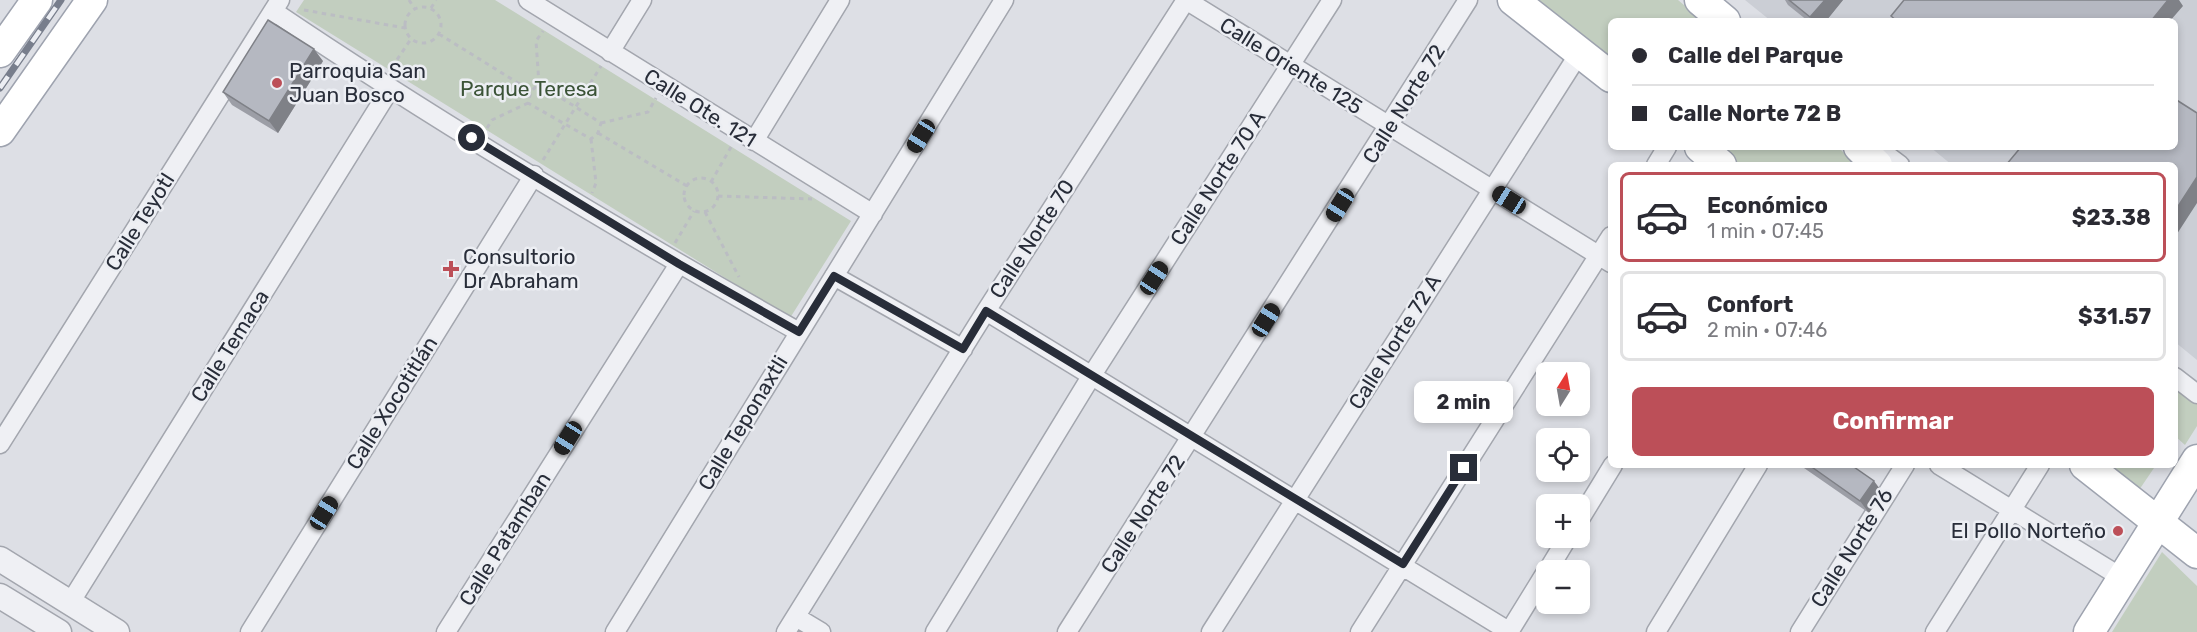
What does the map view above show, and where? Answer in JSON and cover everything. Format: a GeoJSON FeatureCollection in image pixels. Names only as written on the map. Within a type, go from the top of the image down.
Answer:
{"type":"FeatureCollection","features":[{"type":"Feature","properties":{"kind":"main road"},"geometry":{"type":"LineString","coordinates":[[0,52],[37,0]]}},
{"type":"Feature","properties":{"kind":"main road"},"geometry":{"type":"LineString","coordinates":[[0,131],[92,0]]}},
{"type":"Feature","properties":{"kind":"main road"},"geometry":{"type":"LineString","coordinates":[[1513,0],[1608,75]]}},
{"type":"Feature","properties":{"kind":"main road"},"geometry":{"type":"LineString","coordinates":[[1700,0],[1721,18]]}},
{"type":"Feature","properties":{"kind":"main road"},"geometry":{"type":"LineString","coordinates":[[1704,150],[1718,162]]}},
{"type":"Feature","properties":{"kind":"main road"},"geometry":{"type":"LineString","coordinates":[[1862,150],[1874,162]]}},
{"type":"Feature","properties":{"kind":"main road"},"geometry":{"type":"LineString","coordinates":[[2089,468],[2197,553]]}},
{"type":"Feature","properties":{"kind":"main road"},"geometry":{"type":"LineString","coordinates":[[2089,632],[2124,579],[2189,470]]}},
{"type":"Feature","properties":{"kind":"street","name":"Calle Ote. 121"},"geometry":{"type":"LineString","coordinates":[[528,0],[873,214]]}},
{"type":"Feature","properties":{"kind":"street"},"geometry":{"type":"LineString","coordinates":[[610,52],[642,0]]}},
{"type":"Feature","properties":{"kind":"street"},"geometry":{"type":"LineString","coordinates":[[754,141],[840,0]]}},
{"type":"Feature","properties":{"kind":"street","name":"Calle Teponaxtli"},"geometry":{"type":"LineString","coordinates":[[615,632],[1004,0]]}},
{"type":"Feature","properties":{"kind":"street","name":"Calle Oriente 125"},"geometry":{"type":"LineString","coordinates":[[1186,0],[1389,128],[1605,259]]}},
{"type":"Feature","properties":{"kind":"street","name":"Calle Norte 70"},"geometry":{"type":"LineString","coordinates":[[791,624],[986,311],[1186,0]]}},
{"type":"Feature","properties":{"kind":"street","name":"Calle Norte 70 A"},"geometry":{"type":"LineString","coordinates":[[935,632],[1092,375],[1332,0]]}},
{"type":"Feature","properties":{"kind":"street","name":"Calle Norte 72"},"geometry":{"type":"LineString","coordinates":[[1067,632],[1389,128],[1468,0]]}},
{"type":"Feature","properties":{"kind":"street"},"geometry":{"type":"LineString","coordinates":[[283,6],[534,175],[675,256],[799,332]]}},
{"type":"Feature","properties":{"kind":"street","name":"Calle Teyotl"},"geometry":{"type":"LineString","coordinates":[[0,444],[283,6]]}},
{"type":"Feature","properties":{"kind":"street","name":"Calle Norte 72 A"},"geometry":{"type":"LineString","coordinates":[[1211,632],[1580,52]]}},
{"type":"Feature","properties":{"kind":"street","name":"Calle Temaca"},"geometry":{"type":"LineString","coordinates":[[70,603],[390,80]]}},
{"type":"Feature","properties":{"kind":"street"},"geometry":{"type":"LineString","coordinates":[[1880,150],[1896,162]]}},
{"type":"Feature","properties":{"kind":"street","name":"Calle Xocotitlán"},"geometry":{"type":"LineString","coordinates":[[250,632],[534,175]]}},
{"type":"Feature","properties":{"kind":"street","name":"Calle Patamban"},"geometry":{"type":"LineString","coordinates":[[446,632],[675,256]]}},
{"type":"Feature","properties":{"kind":"street"},"geometry":{"type":"LineString","coordinates":[[1360,632],[1605,259]]}},
{"type":"Feature","properties":{"kind":"street"},"geometry":{"type":"LineString","coordinates":[[834,276],[963,349]]}},
{"type":"Feature","properties":{"kind":"street"},"geometry":{"type":"LineString","coordinates":[[986,311],[1403,564],[1510,632],[1536,589]]}},
{"type":"Feature","properties":{"kind":"street"},"geometry":{"type":"LineString","coordinates":[[2178,379],[2197,394]]}},
{"type":"Feature","properties":{"kind":"street"},"geometry":{"type":"LineString","coordinates":[[1590,503],[1611,468]]}},
{"type":"Feature","properties":{"kind":"street"},"geometry":{"type":"LineString","coordinates":[[1656,632],[1756,468]]}},
{"type":"Feature","properties":{"kind":"street","name":"Calle Norte 76"},"geometry":{"type":"LineString","coordinates":[[1800,632],[1903,468]]}},
{"type":"Feature","properties":{"kind":"street"},"geometry":{"type":"LineString","coordinates":[[1944,468],[2124,579]]}},
{"type":"Feature","properties":{"kind":"street"},"geometry":{"type":"LineString","coordinates":[[1935,632],[2038,468]]}},
{"type":"Feature","properties":{"kind":"street"},"geometry":{"type":"LineString","coordinates":[[0,559],[117,632]]}},
{"type":"Feature","properties":{"kind":"street"},"geometry":{"type":"LineString","coordinates":[[0,596],[59,632]]}},
{"type":"Feature","properties":{"kind":"street"},"geometry":{"type":"LineString","coordinates":[[791,624],[821,632]]}},
{"type":"Feature","properties":{"kind":"path"},"geometry":{"type":"LineString","coordinates":[[410,0],[414,8]]}},
{"type":"Feature","properties":{"kind":"path"},"geometry":{"type":"LineString","coordinates":[[431,8],[436,0]]}},
{"type":"Feature","properties":{"kind":"path"},"geometry":{"type":"LineString","coordinates":[[283,6],[405,28]]}},
{"type":"Feature","properties":{"kind":"path"},"geometry":{"type":"LineString","coordinates":[[414,8],[431,8],[441,22],[439,34],[429,42],[416,42],[411,39],[405,28],[406,16],[414,8]]}},
{"type":"Feature","properties":{"kind":"path"},"geometry":{"type":"LineString","coordinates":[[539,84],[536,41],[546,25]]}},
{"type":"Feature","properties":{"kind":"path"},"geometry":{"type":"LineString","coordinates":[[439,34],[531,91]]}},
{"type":"Feature","properties":{"kind":"path"},"geometry":{"type":"LineString","coordinates":[[390,80],[411,39]]}},
{"type":"Feature","properties":{"kind":"path"},"geometry":{"type":"LineString","coordinates":[[534,175],[610,52]]}},
{"type":"Feature","properties":{"kind":"path"},"geometry":{"type":"LineString","coordinates":[[485,131],[492,120],[528,102],[531,91],[539,84]]}},
{"type":"Feature","properties":{"kind":"path"},"geometry":{"type":"LineString","coordinates":[[539,84],[601,123],[648,112],[658,95]]}},
{"type":"Feature","properties":{"kind":"path"},"geometry":{"type":"LineString","coordinates":[[528,102],[591,140]]}},
{"type":"Feature","properties":{"kind":"path"},"geometry":{"type":"LineString","coordinates":[[591,140],[598,133],[601,123]]}},
{"type":"Feature","properties":{"kind":"path"},"geometry":{"type":"LineString","coordinates":[[598,133],[687,186]]}},
{"type":"Feature","properties":{"kind":"path"},"geometry":{"type":"LineString","coordinates":[[590,197],[596,183],[591,140]]}},
{"type":"Feature","properties":{"kind":"path"},"geometry":{"type":"LineString","coordinates":[[711,182],[734,142]]}},
{"type":"Feature","properties":{"kind":"path"},"geometry":{"type":"LineString","coordinates":[[696,179],[711,182],[718,196],[715,205],[705,212],[694,211],[686,202],[687,186],[696,179]]}},
{"type":"Feature","properties":{"kind":"path"},"geometry":{"type":"LineString","coordinates":[[718,196],[813,199]]}},
{"type":"Feature","properties":{"kind":"path"},"geometry":{"type":"LineString","coordinates":[[675,256],[694,211]]}},
{"type":"Feature","properties":{"kind":"path"},"geometry":{"type":"LineString","coordinates":[[705,212],[743,285]]}},
{"type":"Feature","properties":{"kind":"shaded area"},"geometry":{"type":"Polygon","coordinates":[[[1745,0],[2197,0],[2197,360],[2178,344],[2178,162],[1948,162],[1934,150],[2178,150],[2178,18],[1767,18],[1745,0]]]}},
{"type":"Feature","properties":{"kind":"green space","name":"Parque Teresa"},"geometry":{"type":"Polygon","coordinates":[[[304,0],[495,0],[851,221],[790,318],[296,12],[304,0]]]}},
{"type":"Feature","properties":{"kind":"green space"},"geometry":{"type":"Polygon","coordinates":[[[1532,0],[1678,0],[1699,18],[1608,18],[1608,60],[1532,0]]]}},
{"type":"Feature","properties":{"kind":"green space"},"geometry":{"type":"Polygon","coordinates":[[[1722,150],[1841,150],[1853,162],[1736,162],[1722,150]]]}},
{"type":"Feature","properties":{"kind":"green space"},"geometry":{"type":"Polygon","coordinates":[[[2178,389],[2197,404],[2197,426],[2185,445],[2178,439],[2178,389]]]}},
{"type":"Feature","properties":{"kind":"green space"},"geometry":{"type":"Polygon","coordinates":[[[2108,468],[2154,468],[2137,493],[2108,468]]]}},
{"type":"Feature","properties":{"kind":"green space"},"geometry":{"type":"Polygon","coordinates":[[[2162,552],[2197,586],[2197,632],[2112,632],[2162,552]]]}},
{"type":"Feature","properties":{"kind":"building"},"geometry":{"type":"Polygon","coordinates":[[[1789,0],[1825,0],[1810,17],[1789,0]]]}},
{"type":"Feature","properties":{"kind":"building"},"geometry":{"type":"Polygon","coordinates":[[[1904,0],[2168,0],[2153,18],[1893,18],[1891,16],[1904,0]]]}},
{"type":"Feature","properties":{"kind":"building","name":"Parroquia San Juan Bosco"},"geometry":{"type":"Polygon","coordinates":[[[268,20],[314,49],[269,121],[223,92],[268,20]]]}},
{"type":"Feature","properties":{"kind":"building"},"geometry":{"type":"Polygon","coordinates":[[[2178,101],[2197,113],[2197,177],[2178,206],[2178,162],[2008,162],[2018,150],[2178,150],[2178,101]]]}},
{"type":"Feature","properties":{"kind":"building"},"geometry":{"type":"Polygon","coordinates":[[[1813,468],[1855,468],[1874,481],[1860,501],[1813,468]]]}},
{"type":"Feature","properties":{"kind":"railway"},"geometry":{"type":"LineString","coordinates":[[0,88],[61,0]]}},
{"type":"Feature","properties":{"kind":"place","name":"Parroquia San Juan Bosco"},"geometry":{"type":"Point","coordinates":[277,83]}},
{"type":"Feature","properties":{"kind":"place","name":"Consultorio Dr Abraham"},"geometry":{"type":"Point","coordinates":[451,269]}},
{"type":"Feature","properties":{"kind":"place","name":"El Pollo Norteño"},"geometry":{"type":"Point","coordinates":[2118,531]}},
{"type":"Feature","properties":{"kind":"route"},"geometry":{"type":"LineString","coordinates":[[472,138],[679,264],[799,332],[834,276],[963,349],[986,311],[1403,564],[1464,468]]}}]}
